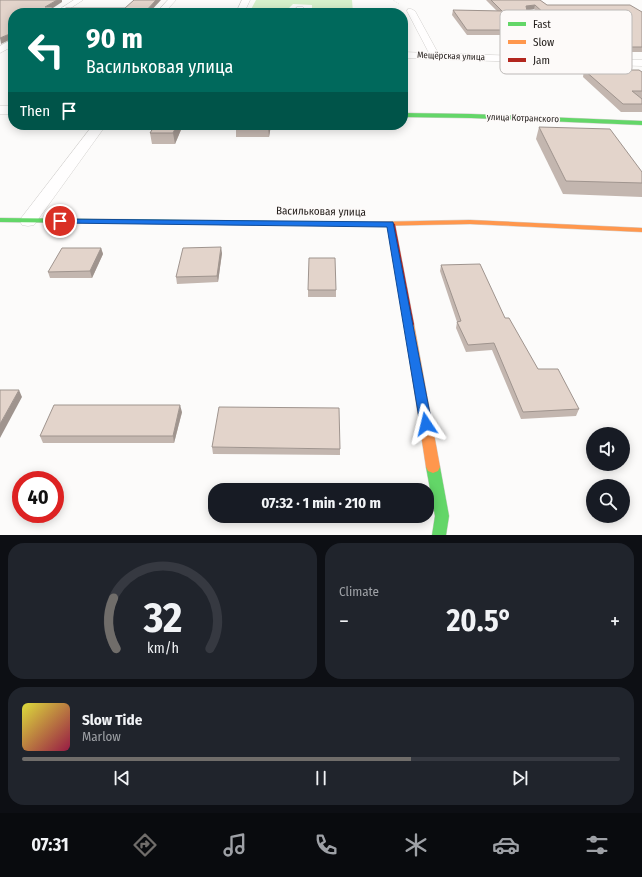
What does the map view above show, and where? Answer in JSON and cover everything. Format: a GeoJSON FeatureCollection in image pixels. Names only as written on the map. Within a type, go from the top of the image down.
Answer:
{"type":"FeatureCollection","features":[{"type":"Feature","properties":{"kind":"street"},"geometry":{"type":"LineString","coordinates":[[66,8],[79,0]]}},
{"type":"Feature","properties":{"kind":"street"},"geometry":{"type":"LineString","coordinates":[[165,8],[172,0]]}},
{"type":"Feature","properties":{"kind":"street"},"geometry":{"type":"LineString","coordinates":[[411,11],[435,56]]}},
{"type":"Feature","properties":{"kind":"street","name":"Мещёрская улица"},"geometry":{"type":"LineString","coordinates":[[408,55],[500,58]]}},
{"type":"Feature","properties":{"kind":"street","name":"Мещёрская улица"},"geometry":{"type":"LineString","coordinates":[[632,63],[642,63]]}},
{"type":"Feature","properties":{"kind":"street","name":"улица Котранского"},"geometry":{"type":"LineString","coordinates":[[408,115],[471,116],[642,123]]}},
{"type":"Feature","properties":{"kind":"street"},"geometry":{"type":"LineString","coordinates":[[28,221],[96,130]]}},
{"type":"Feature","properties":{"kind":"street","name":"Васильковая улица"},"geometry":{"type":"LineString","coordinates":[[0,220],[390,224],[470,222],[642,230]]}},
{"type":"Feature","properties":{"kind":"street"},"geometry":{"type":"LineString","coordinates":[[390,224],[442,516],[439,535]]}},
{"type":"Feature","properties":{"kind":"green space"},"geometry":{"type":"Polygon","coordinates":[[[256,0],[352,0],[353,8],[312,8],[312,5],[293,4],[289,8],[252,8],[256,0]]]}},
{"type":"Feature","properties":{"kind":"building"},"geometry":{"type":"Polygon","coordinates":[[[0,0],[57,0],[45,7],[52,8],[8,8],[8,35],[0,38],[0,0]]]}},
{"type":"Feature","properties":{"kind":"building"},"geometry":{"type":"Polygon","coordinates":[[[134,0],[156,0],[149,8],[125,8],[134,0]]]}},
{"type":"Feature","properties":{"kind":"building"},"geometry":{"type":"Polygon","coordinates":[[[491,0],[540,0],[547,5],[630,5],[642,12],[642,47],[632,47],[632,10],[540,10],[535,5],[526,6],[527,10],[501,10],[491,0]]]}},
{"type":"Feature","properties":{"kind":"building"},"geometry":{"type":"Polygon","coordinates":[[[453,10],[500,11],[500,30],[467,30],[453,10]]]}},
{"type":"Feature","properties":{"kind":"building"},"geometry":{"type":"Polygon","coordinates":[[[632,70],[639,70],[642,72],[642,91],[632,91],[642,99],[642,104],[623,104],[589,74],[632,74],[632,70]]]}},
{"type":"Feature","properties":{"kind":"building"},"geometry":{"type":"Polygon","coordinates":[[[539,127],[610,129],[642,172],[642,183],[566,181],[539,127]]]}},
{"type":"Feature","properties":{"kind":"building"},"geometry":{"type":"Polygon","coordinates":[[[152,130],[174,130],[173,133],[150,133],[152,130]]]}},
{"type":"Feature","properties":{"kind":"building"},"geometry":{"type":"Polygon","coordinates":[[[221,247],[217,276],[176,277],[183,248],[221,247]]]}},
{"type":"Feature","properties":{"kind":"building"},"geometry":{"type":"Polygon","coordinates":[[[62,248],[101,248],[90,271],[48,272],[62,248]]]}},
{"type":"Feature","properties":{"kind":"building"},"geometry":{"type":"Polygon","coordinates":[[[309,258],[335,258],[336,290],[308,290],[309,258]]]}},
{"type":"Feature","properties":{"kind":"building"},"geometry":{"type":"Polygon","coordinates":[[[480,264],[505,318],[509,318],[538,369],[558,369],[579,409],[523,412],[494,343],[468,345],[457,322],[461,321],[441,265],[480,264]]]}},
{"type":"Feature","properties":{"kind":"building"},"geometry":{"type":"Polygon","coordinates":[[[0,390],[19,390],[0,424],[0,390]]]}},
{"type":"Feature","properties":{"kind":"building"},"geometry":{"type":"Polygon","coordinates":[[[54,405],[180,405],[173,436],[40,436],[54,405]]]}},
{"type":"Feature","properties":{"kind":"building"},"geometry":{"type":"Polygon","coordinates":[[[219,407],[339,408],[340,449],[212,447],[219,407]]]}},
{"type":"Feature","properties":{"kind":"traffic: fast"},"geometry":{"type":"LineString","coordinates":[[408,115],[471,116],[642,123]]}},
{"type":"Feature","properties":{"kind":"traffic: fast"},"geometry":{"type":"LineString","coordinates":[[0,220],[371,224]]}},
{"type":"Feature","properties":{"kind":"traffic: fast"},"geometry":{"type":"LineString","coordinates":[[433,467],[442,516],[439,535]]}},
{"type":"Feature","properties":{"kind":"traffic: slow"},"geometry":{"type":"LineString","coordinates":[[371,224],[470,222],[642,230]]}},
{"type":"Feature","properties":{"kind":"traffic: slow"},"geometry":{"type":"LineString","coordinates":[[409,324],[433,467]]}},
{"type":"Feature","properties":{"kind":"traffic: jam"},"geometry":{"type":"LineString","coordinates":[[391,224],[409,324]]}},
{"type":"Feature","properties":{"kind":"route"},"geometry":{"type":"LineString","coordinates":[[60,221],[390,224],[426,424]]}}]}
